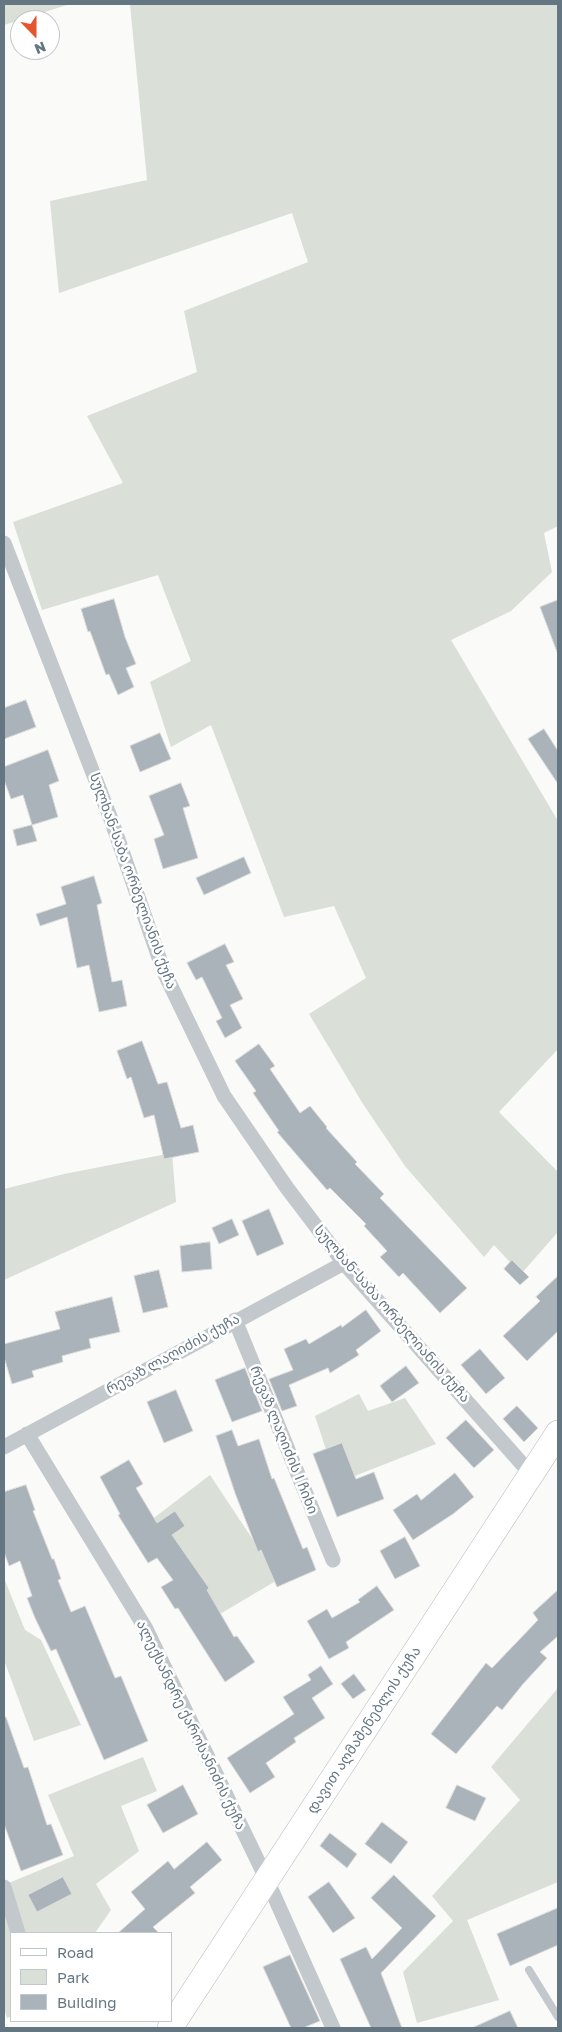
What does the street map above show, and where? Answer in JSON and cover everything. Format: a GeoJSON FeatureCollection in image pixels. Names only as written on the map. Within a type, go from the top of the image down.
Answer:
{"type":"FeatureCollection","features":[{"type":"Feature","properties":{"kind":"main road","name":"დავით აღმაშენებლის ქუჩა"},"geometry":{"type":"LineString","coordinates":[[170,2028],[558,1432]]}},
{"type":"Feature","properties":{"kind":"street","name":"სულხან-საბა ორბელიანის ქუჩა"},"geometry":{"type":"LineString","coordinates":[[4,543],[112,822],[164,972],[224,1096],[286,1188],[344,1262],[531,1474]]}},
{"type":"Feature","properties":{"kind":"street","name":"რევაზ ლაღიძის ქუჩა"},"geometry":{"type":"LineString","coordinates":[[4,1447],[344,1262]]}},
{"type":"Feature","properties":{"kind":"street","name":"რევაზ ლაღიძის I ჩიხი"},"geometry":{"type":"LineString","coordinates":[[235,1320],[333,1560]]}},
{"type":"Feature","properties":{"kind":"street","name":"ალექსანდრე ქაროსანიძის ქუჩა"},"geometry":{"type":"LineString","coordinates":[[27,1434],[146,1629],[266,1880],[333,2028]]}},
{"type":"Feature","properties":{"kind":"street"},"geometry":{"type":"LineString","coordinates":[[4,1887],[18,1932]]}},
{"type":"Feature","properties":{"kind":"lane"},"geometry":{"type":"LineString","coordinates":[[529,1970],[558,2016]]}},
{"type":"Feature","properties":{"kind":"green space"},"geometry":{"type":"Polygon","coordinates":[[[4,4],[70,4],[51,10],[10,10],[10,23],[4,25],[4,4]]]}},
{"type":"Feature","properties":{"kind":"green space"},"geometry":{"type":"Polygon","coordinates":[[[130,4],[558,4],[558,526],[544,533],[552,572],[511,611],[451,640],[558,821],[558,1049],[499,1112],[558,1172],[558,1232],[521,1274],[494,1245],[484,1257],[405,1166],[363,1104],[309,1014],[366,978],[334,906],[284,917],[211,725],[171,747],[150,682],[191,661],[158,575],[42,610],[13,522],[123,483],[87,416],[197,372],[184,311],[308,262],[292,213],[59,293],[50,201],[147,180],[130,4]]]}},
{"type":"Feature","properties":{"kind":"green space"},"geometry":{"type":"Polygon","coordinates":[[[172,1153],[176,1202],[4,1280],[4,1189],[64,1174],[172,1153]]]}},
{"type":"Feature","properties":{"kind":"green space"},"geometry":{"type":"Polygon","coordinates":[[[359,1394],[368,1411],[405,1398],[436,1444],[337,1483],[315,1416],[359,1394]]]}},
{"type":"Feature","properties":{"kind":"green space"},"geometry":{"type":"Polygon","coordinates":[[[210,1475],[279,1579],[215,1617],[146,1524],[210,1475]]]}},
{"type":"Feature","properties":{"kind":"green space"},"geometry":{"type":"Polygon","coordinates":[[[4,1578],[25,1630],[41,1640],[81,1725],[34,1741],[4,1660],[4,1578]]]}},
{"type":"Feature","properties":{"kind":"green space"},"geometry":{"type":"Polygon","coordinates":[[[558,1688],[558,1882],[467,1920],[499,2000],[417,2023],[403,1972],[453,1921],[432,1896],[520,1800],[491,1767],[558,1688]]]}},
{"type":"Feature","properties":{"kind":"green space"},"geometry":{"type":"Polygon","coordinates":[[[143,1757],[157,1791],[121,1806],[139,1851],[96,1884],[111,1910],[96,1932],[10,1932],[10,2016],[7,2018],[4,2009],[4,1885],[74,1856],[48,1795],[143,1757]]]}},
{"type":"Feature","properties":{"kind":"building"},"geometry":{"type":"Polygon","coordinates":[[[114,599],[125,637],[136,664],[126,668],[134,687],[118,695],[109,674],[106,675],[90,631],[88,632],[81,609],[114,599]]]}},
{"type":"Feature","properties":{"kind":"building"},"geometry":{"type":"Polygon","coordinates":[[[558,600],[558,652],[557,652],[540,607],[558,600]]]}},
{"type":"Feature","properties":{"kind":"building"},"geometry":{"type":"Polygon","coordinates":[[[26,700],[36,727],[4,739],[4,708],[26,700]]]}},
{"type":"Feature","properties":{"kind":"building"},"geometry":{"type":"Polygon","coordinates":[[[544,729],[558,751],[558,784],[528,739],[544,729]]]}},
{"type":"Feature","properties":{"kind":"building"},"geometry":{"type":"Polygon","coordinates":[[[160,733],[171,759],[140,772],[130,746],[160,733]]]}},
{"type":"Feature","properties":{"kind":"building"},"geometry":{"type":"Polygon","coordinates":[[[48,750],[59,781],[49,785],[58,817],[32,825],[23,795],[11,799],[4,780],[4,767],[48,750]]]}},
{"type":"Feature","properties":{"kind":"building"},"geometry":{"type":"Polygon","coordinates":[[[181,783],[190,806],[183,808],[198,858],[163,869],[154,839],[164,835],[149,796],[181,783]]]}},
{"type":"Feature","properties":{"kind":"building"},"geometry":{"type":"Polygon","coordinates":[[[32,825],[37,841],[17,846],[13,830],[32,825]]]}},
{"type":"Feature","properties":{"kind":"building"},"geometry":{"type":"Polygon","coordinates":[[[244,857],[251,873],[204,895],[196,878],[244,857]]]}},
{"type":"Feature","properties":{"kind":"building"},"geometry":{"type":"Polygon","coordinates":[[[94,876],[102,903],[97,905],[112,982],[122,980],[127,1006],[99,1012],[89,965],[77,968],[67,917],[40,926],[36,914],[66,904],[61,887],[94,876]]]}},
{"type":"Feature","properties":{"kind":"building"},"geometry":{"type":"Polygon","coordinates":[[[225,944],[234,962],[226,965],[243,999],[230,1005],[242,1028],[225,1038],[216,1021],[222,1018],[202,977],[196,980],[187,963],[225,944]]]}},
{"type":"Feature","properties":{"kind":"building"},"geometry":{"type":"Polygon","coordinates":[[[142,1041],[158,1084],[167,1082],[181,1128],[193,1125],[199,1152],[164,1159],[154,1115],[144,1118],[131,1077],[127,1079],[117,1051],[142,1041]]]}},
{"type":"Feature","properties":{"kind":"building"},"geometry":{"type":"Polygon","coordinates":[[[259,1044],[275,1066],[270,1069],[300,1113],[310,1106],[326,1128],[357,1162],[355,1164],[384,1194],[380,1198],[467,1288],[440,1313],[403,1273],[399,1277],[380,1257],[387,1251],[364,1226],[366,1224],[330,1188],[327,1190],[277,1132],[279,1131],[253,1093],[256,1091],[235,1061],[259,1044]]]}},
{"type":"Feature","properties":{"kind":"building"},"geometry":{"type":"Polygon","coordinates":[[[269,1209],[284,1244],[257,1256],[242,1221],[269,1209]]]}},
{"type":"Feature","properties":{"kind":"building"},"geometry":{"type":"Polygon","coordinates":[[[232,1219],[239,1235],[219,1244],[212,1228],[232,1219]]]}},
{"type":"Feature","properties":{"kind":"building"},"geometry":{"type":"Polygon","coordinates":[[[210,1242],[212,1269],[182,1272],[180,1246],[210,1242]]]}},
{"type":"Feature","properties":{"kind":"building"},"geometry":{"type":"Polygon","coordinates":[[[512,1260],[529,1277],[520,1285],[504,1269],[512,1260]]]}},
{"type":"Feature","properties":{"kind":"building"},"geometry":{"type":"Polygon","coordinates":[[[159,1270],[168,1307],[143,1313],[134,1276],[159,1270]]]}},
{"type":"Feature","properties":{"kind":"building"},"geometry":{"type":"Polygon","coordinates":[[[558,1276],[558,1331],[527,1361],[503,1336],[540,1301],[536,1297],[558,1276]]]}},
{"type":"Feature","properties":{"kind":"building"},"geometry":{"type":"Polygon","coordinates":[[[112,1297],[120,1332],[89,1339],[91,1348],[62,1356],[63,1362],[32,1371],[34,1377],[12,1384],[4,1357],[4,1344],[60,1329],[55,1312],[112,1297]]]}},
{"type":"Feature","properties":{"kind":"building"},"geometry":{"type":"Polygon","coordinates":[[[366,1310],[381,1331],[356,1350],[359,1355],[330,1373],[328,1368],[289,1385],[297,1406],[282,1411],[269,1379],[293,1370],[284,1349],[306,1339],[309,1344],[341,1325],[342,1327],[366,1310]]]}},
{"type":"Feature","properties":{"kind":"building"},"geometry":{"type":"Polygon","coordinates":[[[480,1349],[505,1378],[486,1394],[461,1365],[480,1349]]]}},
{"type":"Feature","properties":{"kind":"building"},"geometry":{"type":"Polygon","coordinates":[[[406,1366],[419,1383],[392,1402],[380,1386],[406,1366]]]}},
{"type":"Feature","properties":{"kind":"building"},"geometry":{"type":"Polygon","coordinates":[[[245,1368],[262,1411],[232,1422],[215,1380],[245,1368]]]}},
{"type":"Feature","properties":{"kind":"building"},"geometry":{"type":"Polygon","coordinates":[[[176,1390],[193,1431],[164,1443],[147,1402],[176,1390]]]}},
{"type":"Feature","properties":{"kind":"building"},"geometry":{"type":"Polygon","coordinates":[[[517,1406],[538,1428],[524,1442],[503,1419],[517,1406]]]}},
{"type":"Feature","properties":{"kind":"building"},"geometry":{"type":"Polygon","coordinates":[[[466,1420],[494,1450],[474,1468],[446,1438],[466,1420]]]}},
{"type":"Feature","properties":{"kind":"building"},"geometry":{"type":"Polygon","coordinates":[[[232,1430],[238,1446],[259,1439],[272,1479],[274,1478],[303,1549],[307,1547],[316,1570],[277,1587],[261,1550],[258,1552],[235,1493],[216,1436],[232,1430]]]}},
{"type":"Feature","properties":{"kind":"building"},"geometry":{"type":"Polygon","coordinates":[[[342,1443],[356,1479],[374,1472],[384,1499],[337,1517],[313,1454],[342,1443]]]}},
{"type":"Feature","properties":{"kind":"building"},"geometry":{"type":"Polygon","coordinates":[[[129,1460],[143,1484],[136,1488],[157,1523],[175,1511],[185,1526],[172,1535],[209,1588],[207,1590],[234,1637],[237,1636],[255,1662],[225,1682],[178,1608],[175,1609],[161,1587],[173,1580],[157,1558],[148,1563],[118,1515],[120,1514],[100,1477],[129,1460]]]}},
{"type":"Feature","properties":{"kind":"building"},"geometry":{"type":"Polygon","coordinates":[[[455,1473],[474,1497],[453,1514],[413,1540],[393,1510],[417,1494],[421,1500],[455,1473]]]}},
{"type":"Feature","properties":{"kind":"building"},"geometry":{"type":"Polygon","coordinates":[[[26,1485],[35,1510],[33,1511],[52,1559],[54,1559],[61,1579],[58,1580],[71,1612],[85,1606],[115,1678],[121,1676],[148,1741],[104,1760],[56,1649],[51,1651],[35,1618],[27,1598],[32,1596],[20,1561],[9,1566],[4,1552],[4,1492],[26,1485]]]}},
{"type":"Feature","properties":{"kind":"building"},"geometry":{"type":"Polygon","coordinates":[[[405,1537],[420,1566],[395,1579],[380,1551],[405,1537]]]}},
{"type":"Feature","properties":{"kind":"building"},"geometry":{"type":"Polygon","coordinates":[[[377,1586],[394,1610],[346,1642],[349,1648],[329,1659],[307,1621],[327,1609],[332,1618],[360,1602],[358,1600],[377,1586]]]}},
{"type":"Feature","properties":{"kind":"building"},"geometry":{"type":"Polygon","coordinates":[[[558,1590],[558,1636],[540,1652],[547,1658],[502,1710],[497,1706],[456,1754],[431,1734],[486,1663],[492,1668],[538,1620],[533,1613],[558,1590]]]}},
{"type":"Feature","properties":{"kind":"building"},"geometry":{"type":"Polygon","coordinates":[[[321,1666],[333,1684],[312,1698],[325,1718],[294,1738],[296,1742],[266,1763],[275,1777],[250,1793],[227,1758],[294,1714],[283,1697],[311,1680],[308,1675],[321,1666]]]}},
{"type":"Feature","properties":{"kind":"building"},"geometry":{"type":"Polygon","coordinates":[[[354,1674],[366,1690],[353,1699],[341,1684],[354,1674]]]}},
{"type":"Feature","properties":{"kind":"building"},"geometry":{"type":"Polygon","coordinates":[[[4,1717],[6,1717],[24,1768],[28,1767],[47,1825],[51,1824],[63,1855],[21,1871],[4,1824],[4,1717]]]}},
{"type":"Feature","properties":{"kind":"building"},"geometry":{"type":"Polygon","coordinates":[[[183,1785],[198,1814],[163,1833],[147,1805],[183,1785]]]}},
{"type":"Feature","properties":{"kind":"building"},"geometry":{"type":"Polygon","coordinates":[[[457,1785],[486,1798],[475,1821],[446,1808],[457,1785]]]}},
{"type":"Feature","properties":{"kind":"building"},"geometry":{"type":"Polygon","coordinates":[[[382,1822],[408,1842],[391,1864],[365,1844],[382,1822]]]}},
{"type":"Feature","properties":{"kind":"building"},"geometry":{"type":"Polygon","coordinates":[[[330,1833],[357,1854],[347,1868],[320,1846],[330,1833]]]}},
{"type":"Feature","properties":{"kind":"building"},"geometry":{"type":"Polygon","coordinates":[[[207,1842],[222,1860],[190,1887],[195,1893],[153,1927],[158,1932],[119,1932],[145,1909],[131,1892],[168,1861],[174,1869],[207,1842]]]}},
{"type":"Feature","properties":{"kind":"building"},"geometry":{"type":"Polygon","coordinates":[[[394,1875],[436,1916],[381,1973],[402,2028],[371,2028],[340,1959],[366,1947],[372,1959],[402,1928],[371,1898],[394,1875]]]}},
{"type":"Feature","properties":{"kind":"building"},"geometry":{"type":"Polygon","coordinates":[[[63,1877],[72,1894],[37,1912],[28,1895],[63,1877]]]}},
{"type":"Feature","properties":{"kind":"building"},"geometry":{"type":"Polygon","coordinates":[[[329,1882],[355,1918],[333,1933],[308,1897],[329,1882]]]}},
{"type":"Feature","properties":{"kind":"building"},"geometry":{"type":"Polygon","coordinates":[[[558,1908],[558,1945],[510,1966],[497,1934],[558,1908]]]}},
{"type":"Feature","properties":{"kind":"building"},"geometry":{"type":"Polygon","coordinates":[[[290,1955],[320,2021],[303,2028],[291,2028],[263,1967],[290,1955]]]}},
{"type":"Feature","properties":{"kind":"building"},"geometry":{"type":"Polygon","coordinates":[[[510,2011],[518,2028],[472,2028],[510,2011]]]}}]}
